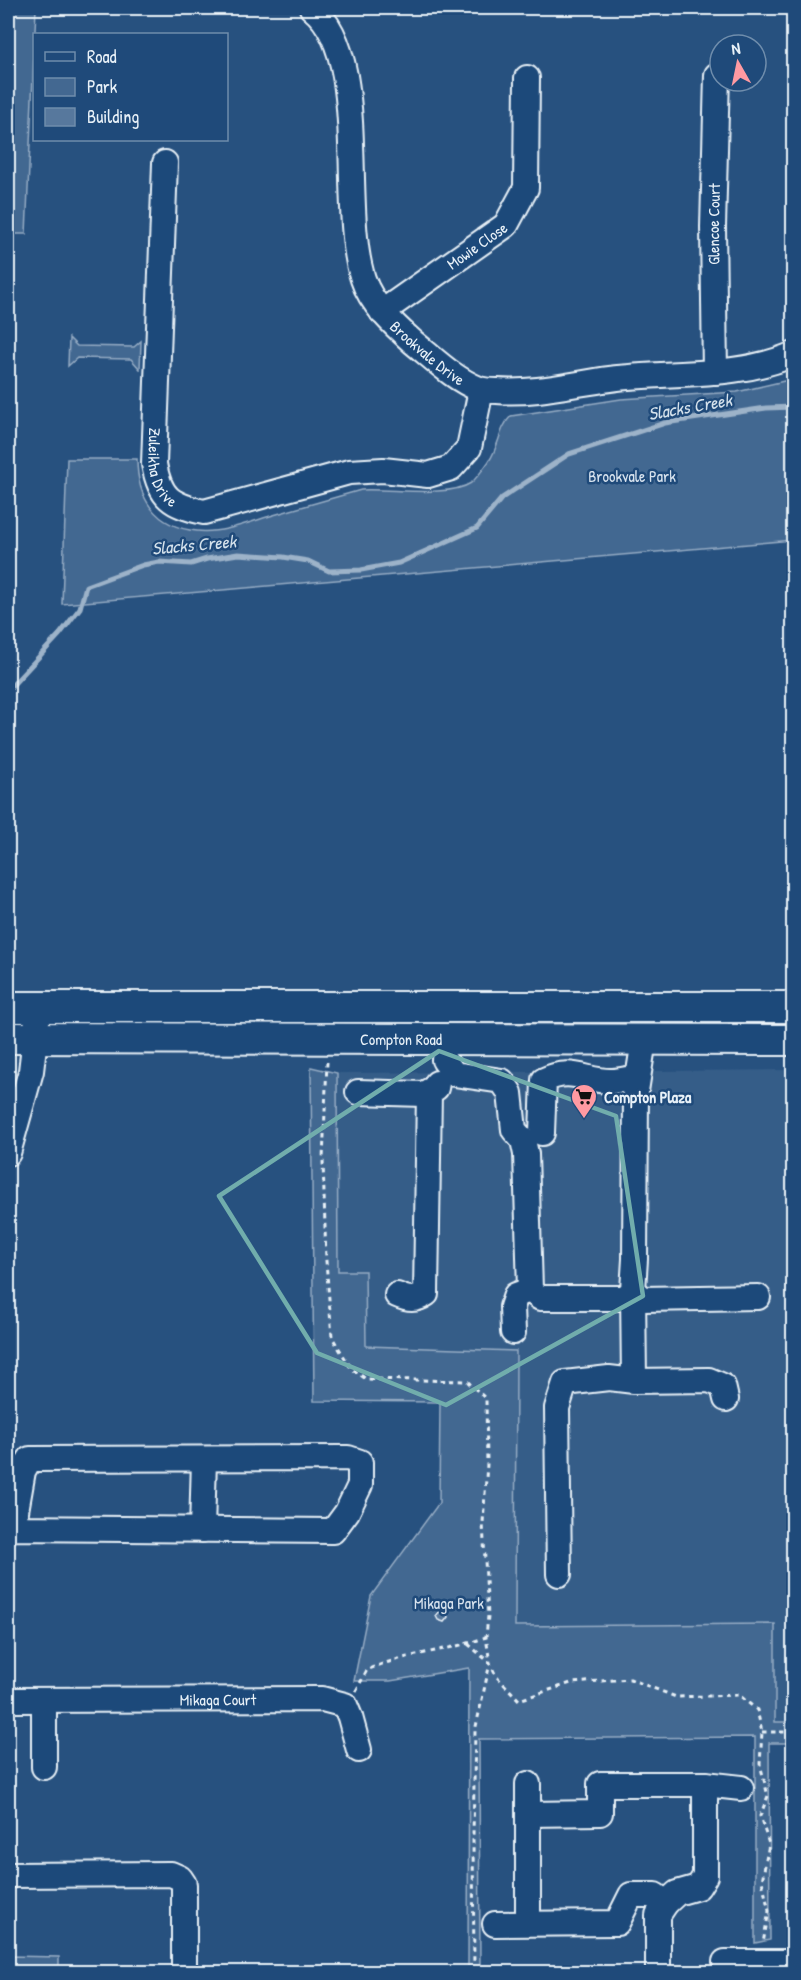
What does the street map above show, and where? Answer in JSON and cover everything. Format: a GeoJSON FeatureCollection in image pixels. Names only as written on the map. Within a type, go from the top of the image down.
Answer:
{"type":"FeatureCollection","features":[{"type":"Feature","properties":{"kind":"main road","name":"Compton Road"},"geometry":{"type":"LineString","coordinates":[[8,1007],[794,1007]]}},
{"type":"Feature","properties":{"kind":"main road","name":"Compton Road"},"geometry":{"type":"LineString","coordinates":[[22,1039],[445,1050],[644,1040],[794,1040]]}},
{"type":"Feature","properties":{"kind":"street","name":"Brookvale Drive"},"geometry":{"type":"LineString","coordinates":[[318,9],[332,33],[343,60],[348,87],[353,223],[363,280],[382,312],[454,376],[481,390],[520,393],[612,379],[715,372],[760,365],[794,354]]}},
{"type":"Feature","properties":{"kind":"street","name":"Mowie Close"},"geometry":{"type":"LineString","coordinates":[[382,312],[506,225],[526,188],[527,78]]}},
{"type":"Feature","properties":{"kind":"street","name":"Glencoe Court"},"geometry":{"type":"LineString","coordinates":[[715,372],[713,227],[717,93]]}},
{"type":"Feature","properties":{"kind":"street","name":"Zuleikha Drive"},"geometry":{"type":"LineString","coordinates":[[165,163],[154,464],[157,481],[165,498],[183,508],[204,512],[349,472],[383,470],[428,476],[451,468],[469,448],[481,390]]}},
{"type":"Feature","properties":{"kind":"street"},"geometry":{"type":"LineString","coordinates":[[8,1153],[31,1071],[22,1039],[38,1007]]}},
{"type":"Feature","properties":{"kind":"street"},"geometry":{"type":"LineString","coordinates":[[634,1381],[636,1091],[644,1040]]}},
{"type":"Feature","properties":{"kind":"street"},"geometry":{"type":"LineString","coordinates":[[445,1050],[454,1074],[502,1081],[544,1080],[573,1073],[611,1082],[627,1079],[636,1091]]}},
{"type":"Feature","properties":{"kind":"street"},"geometry":{"type":"LineString","coordinates":[[358,1092],[423,1094],[436,1088],[445,1050]]}},
{"type":"Feature","properties":{"kind":"street"},"geometry":{"type":"LineString","coordinates":[[542,1133],[544,1080]]}},
{"type":"Feature","properties":{"kind":"street"},"geometry":{"type":"LineString","coordinates":[[502,1081],[510,1093],[514,1130],[523,1140],[526,1154],[530,1290],[540,1298],[625,1298],[633,1290]]}},
{"type":"Feature","properties":{"kind":"street"},"geometry":{"type":"LineString","coordinates":[[397,1295],[407,1300],[419,1299],[426,1294],[429,1091]]}},
{"type":"Feature","properties":{"kind":"street"},"geometry":{"type":"LineString","coordinates":[[513,1332],[512,1307],[516,1295],[530,1290]]}},
{"type":"Feature","properties":{"kind":"street"},"geometry":{"type":"LineString","coordinates":[[633,1290],[643,1299],[758,1297]]}},
{"type":"Feature","properties":{"kind":"street"},"geometry":{"type":"LineString","coordinates":[[559,1574],[557,1408],[565,1383],[609,1378],[634,1381],[709,1380],[723,1386],[726,1400]]}},
{"type":"Feature","properties":{"kind":"street"},"geometry":{"type":"LineString","coordinates":[[348,1458],[360,1462],[360,1485],[347,1512],[333,1531],[10,1530],[23,1471],[30,1459],[348,1458]]}},
{"type":"Feature","properties":{"kind":"street"},"geometry":{"type":"LineString","coordinates":[[202,1530],[204,1459]]}},
{"type":"Feature","properties":{"kind":"street","name":"Mikaga Court"},"geometry":{"type":"LineString","coordinates":[[8,1700],[322,1699],[345,1706]]}},
{"type":"Feature","properties":{"kind":"street"},"geometry":{"type":"LineString","coordinates":[[44,1700],[44,1767]]}},
{"type":"Feature","properties":{"kind":"street"},"geometry":{"type":"LineString","coordinates":[[345,1706],[359,1750]]}},
{"type":"Feature","properties":{"kind":"street"},"geometry":{"type":"LineString","coordinates":[[528,1784],[528,1923]]}},
{"type":"Feature","properties":{"kind":"street"},"geometry":{"type":"LineString","coordinates":[[528,1814],[600,1813],[600,1784],[705,1784],[741,1788]]}},
{"type":"Feature","properties":{"kind":"street"},"geometry":{"type":"LineString","coordinates":[[658,1972],[658,1915],[677,1893],[698,1887],[705,1876],[705,1784]]}},
{"type":"Feature","properties":{"kind":"street"},"geometry":{"type":"LineString","coordinates":[[8,1875],[171,1874],[180,1878],[184,1884],[184,1972]]}},
{"type":"Feature","properties":{"kind":"street"},"geometry":{"type":"LineString","coordinates":[[495,1924],[617,1923],[631,1895],[655,1895],[666,1903]]}},
{"type":"Feature","properties":{"kind":"street"},"geometry":{"type":"LineString","coordinates":[[725,1962],[794,1962]]}},
{"type":"Feature","properties":{"kind":"path"},"geometry":{"type":"LineString","coordinates":[[327,1061],[323,1160],[326,1261],[332,1337],[351,1368],[366,1379],[467,1381],[486,1399],[487,1464],[483,1523],[488,1616],[486,1637],[490,1663],[496,1676],[519,1700],[572,1683],[630,1679],[676,1697],[739,1695],[757,1710],[762,1732],[760,1764],[768,1796],[760,1816],[769,1844],[762,1881],[769,1911],[763,1941],[769,1962]]}},
{"type":"Feature","properties":{"kind":"path"},"geometry":{"type":"LineString","coordinates":[[345,1706],[357,1690],[367,1670],[383,1663],[468,1644],[486,1637]]}},
{"type":"Feature","properties":{"kind":"path"},"geometry":{"type":"LineString","coordinates":[[468,1644],[490,1663]]}},
{"type":"Feature","properties":{"kind":"path"},"geometry":{"type":"LineString","coordinates":[[474,1972],[473,1836],[476,1731],[490,1663]]}},
{"type":"Feature","properties":{"kind":"path"},"geometry":{"type":"LineString","coordinates":[[762,1732],[794,1732]]}},
{"type":"Feature","properties":{"kind":"highlighted area"},"geometry":{"type":"Polygon","coordinates":[[[439,1051],[616,1116],[643,1296],[446,1405],[317,1353],[219,1196],[439,1051]]]}},
{"type":"Feature","properties":{"kind":"shaded area"},"geometry":{"type":"Polygon","coordinates":[[[793,1070],[793,1722],[775,1722],[775,1624],[515,1626],[516,1351],[366,1346],[365,1271],[338,1271],[337,1073],[793,1070]]]}},
{"type":"Feature","properties":{"kind":"green space"},"geometry":{"type":"Polygon","coordinates":[[[8,8],[36,8],[35,33],[33,33],[26,234],[8,234],[8,8]]]}},
{"type":"Feature","properties":{"kind":"green space"},"geometry":{"type":"Polygon","coordinates":[[[69,338],[77,346],[134,347],[141,341],[140,369],[131,359],[77,358],[68,366],[69,338]]]}},
{"type":"Feature","properties":{"kind":"green space","name":"Brookvale Park"},"geometry":{"type":"Polygon","coordinates":[[[793,379],[793,540],[62,604],[67,459],[137,459],[140,486],[151,508],[160,517],[182,528],[217,531],[361,490],[434,491],[461,488],[471,483],[489,461],[504,426],[511,416],[621,399],[737,392],[793,379]]]}},
{"type":"Feature","properties":{"kind":"green space","name":"Mikaga Park"},"geometry":{"type":"Polygon","coordinates":[[[311,1067],[337,1073],[338,1271],[365,1271],[366,1346],[516,1351],[515,1626],[775,1624],[775,1722],[793,1722],[794,1743],[769,1743],[770,1940],[755,1943],[755,1737],[479,1739],[480,1972],[468,1972],[469,1668],[390,1681],[354,1681],[371,1596],[439,1503],[440,1402],[314,1401],[311,1067]]]}},
{"type":"Feature","properties":{"kind":"green space"},"geometry":{"type":"Polygon","coordinates":[[[8,1956],[59,1957],[59,1972],[8,1972],[8,1956]]]}},
{"type":"Feature","properties":{"kind":"building"},"geometry":{"type":"Polygon","coordinates":[[[439,1612],[446,1612],[448,1617],[444,1622],[438,1620],[436,1616],[439,1612]]]}},
{"type":"Feature","properties":{"kind":"waterway","name":"Slacks Creek"},"geometry":{"type":"LineString","coordinates":[[8,690],[60,634],[80,608],[86,586],[143,565],[159,562],[191,564],[238,554],[308,561],[329,571],[361,570],[399,563],[477,528],[502,498],[569,454],[665,423],[766,408],[794,407]]}},
{"type":"Feature","properties":{"kind":"place","name":"Compton Plaza"},"geometry":{"type":"Point","coordinates":[584,1120]}}]}
